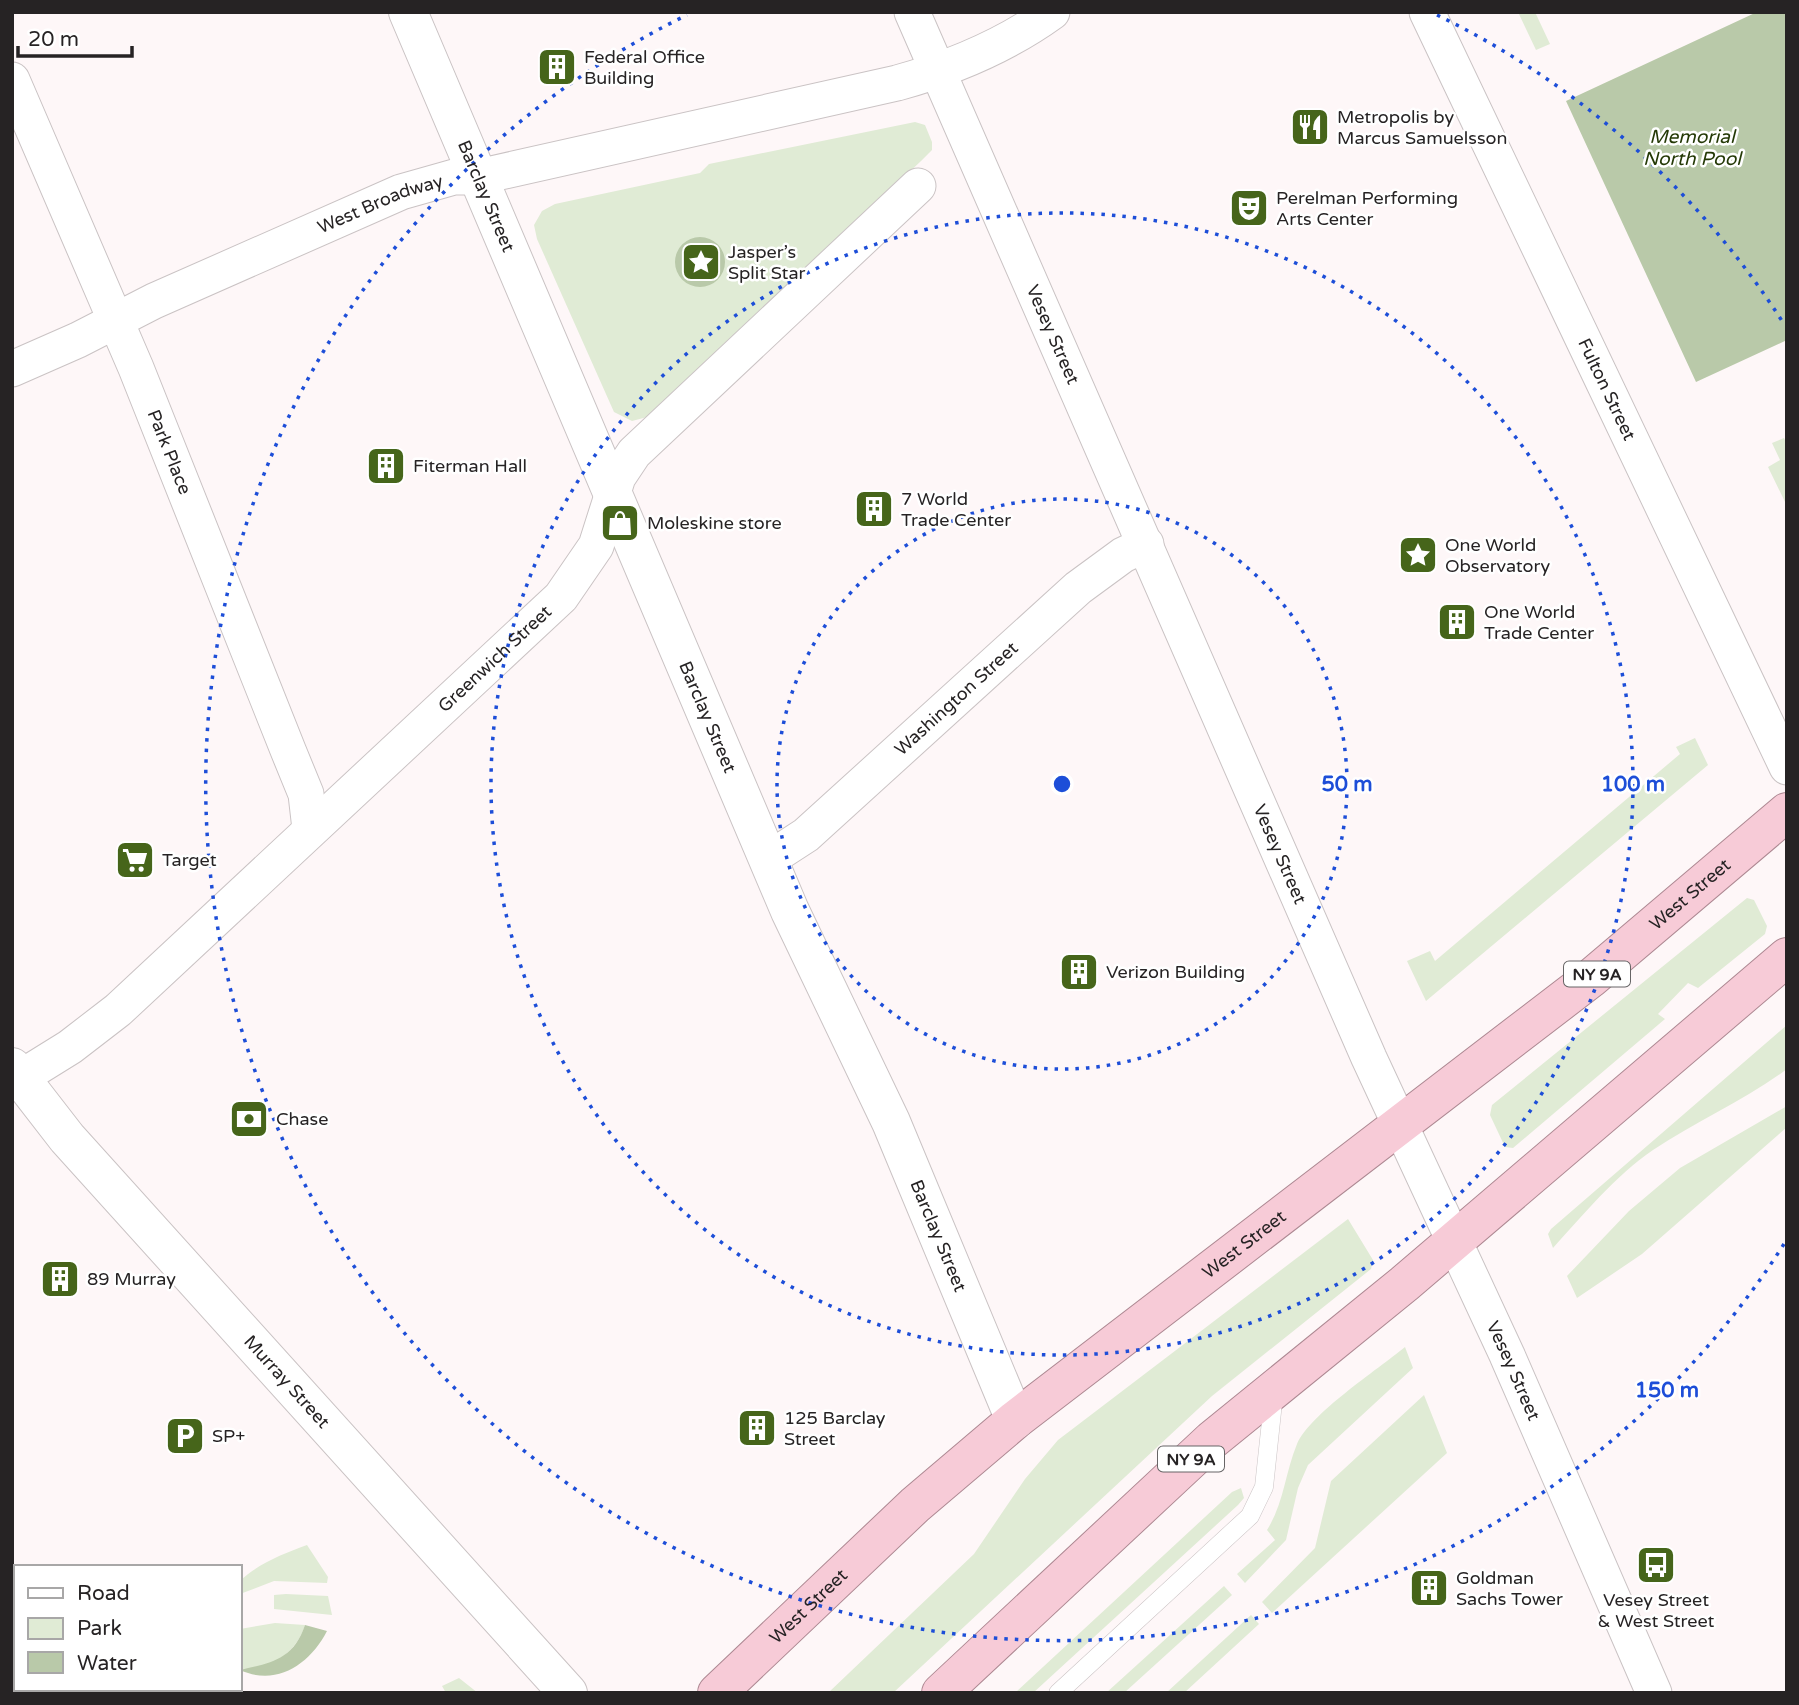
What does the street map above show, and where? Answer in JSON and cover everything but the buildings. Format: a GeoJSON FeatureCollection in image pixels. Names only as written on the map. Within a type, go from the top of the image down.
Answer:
{"type":"FeatureCollection","features":[{"type":"Feature","properties":{"kind":"highway","name":"West Street"},"geometry":{"type":"LineString","coordinates":[[717,1693],[915,1506],[1015,1420],[1400,1126],[1661,922],[1787,812]]}},
{"type":"Feature","properties":{"kind":"highway","name":"NY 9A"},"geometry":{"type":"LineString","coordinates":[[941,1693],[1161,1487],[1275,1387],[1454,1241],[1787,957]]}},
{"type":"Feature","properties":{"kind":"main road","name":"Barclay Street"},"geometry":{"type":"LineString","coordinates":[[408,12],[810,956],[891,1122],[1015,1420]]}},
{"type":"Feature","properties":{"kind":"main road","name":"Murray Street"},"geometry":{"type":"LineString","coordinates":[[15,1076],[67,1138],[568,1693]]}},
{"type":"Feature","properties":{"kind":"street","name":"Vesey Street"},"geometry":{"type":"LineString","coordinates":[[912,12],[1400,1126],[1454,1241],[1654,1693]]}},
{"type":"Feature","properties":{"kind":"street"},"geometry":{"type":"LineString","coordinates":[[936,72],[1007,40],[1052,12]]}},
{"type":"Feature","properties":{"kind":"street","name":"Fulton Street"},"geometry":{"type":"LineString","coordinates":[[1427,12],[1787,767]]}},
{"type":"Feature","properties":{"kind":"street","name":"West Broadway"},"geometry":{"type":"LineString","coordinates":[[12,369],[116,321],[154,300],[401,192],[442,179],[478,177],[936,72]]}},
{"type":"Feature","properties":{"kind":"street","name":"Park Place"},"geometry":{"type":"LineString","coordinates":[[12,80],[116,321],[306,794],[310,829]]}},
{"type":"Feature","properties":{"kind":"street","name":"Greenwich Street"},"geometry":{"type":"LineString","coordinates":[[15,1076],[70,1047],[118,1010],[561,597],[597,546],[612,493],[625,465],[634,453],[918,186]]}},
{"type":"Feature","properties":{"kind":"street","name":"Washington Street"},"geometry":{"type":"LineString","coordinates":[[769,859],[806,835],[1078,588],[1123,555],[1146,544]]}},
{"type":"Feature","properties":{"kind":"lane"},"geometry":{"type":"LineString","coordinates":[[1058,1693],[1250,1517],[1264,1487],[1275,1387]]}},
{"type":"Feature","properties":{"kind":"green space"},"geometry":{"type":"Polygon","coordinates":[[[1518,12],[1535,12],[1550,44],[1536,50],[1518,12]]]}},
{"type":"Feature","properties":{"kind":"green space"},"geometry":{"type":"Polygon","coordinates":[[[915,122],[925,125],[932,142],[932,150],[921,161],[651,416],[632,421],[614,412],[537,239],[534,225],[542,211],[555,204],[700,173],[709,164],[915,122]]]}},
{"type":"Feature","properties":{"kind":"green space"},"geometry":{"type":"Polygon","coordinates":[[[1784,438],[1787,444],[1787,506],[1768,467],[1780,460],[1772,443],[1784,438]]]}},
{"type":"Feature","properties":{"kind":"green space"},"geometry":{"type":"Polygon","coordinates":[[[1695,738],[1708,765],[1426,1001],[1407,961],[1430,951],[1435,961],[1680,754],[1676,747],[1695,738]]]}},
{"type":"Feature","properties":{"kind":"green space"},"geometry":{"type":"Polygon","coordinates":[[[1747,898],[1754,900],[1767,926],[1765,934],[1698,988],[1688,983],[1658,1014],[1665,1019],[1513,1148],[1505,1147],[1490,1115],[1492,1105],[1747,898]]]}},
{"type":"Feature","properties":{"kind":"green space"},"geometry":{"type":"Polygon","coordinates":[[[1787,1025],[1787,1069],[1639,1160],[1600,1196],[1553,1248],[1548,1234],[1551,1229],[1787,1025]]]}},
{"type":"Feature","properties":{"kind":"green space"},"geometry":{"type":"Polygon","coordinates":[[[1787,1106],[1787,1127],[1642,1254],[1577,1298],[1567,1276],[1629,1211],[1680,1168],[1787,1106]]]}},
{"type":"Feature","properties":{"kind":"green space"},"geometry":{"type":"Polygon","coordinates":[[[1348,1219],[1373,1260],[1371,1269],[1212,1396],[893,1693],[828,1693],[974,1554],[1025,1479],[1058,1440],[1348,1219]]]}},
{"type":"Feature","properties":{"kind":"green space"},"geometry":{"type":"Polygon","coordinates":[[[1405,1347],[1413,1368],[1308,1465],[1298,1488],[1286,1540],[1245,1583],[1237,1574],[1275,1540],[1267,1530],[1277,1509],[1297,1444],[1304,1432],[1345,1393],[1405,1347]]]}},
{"type":"Feature","properties":{"kind":"green space"},"geometry":{"type":"Polygon","coordinates":[[[1424,1395],[1447,1453],[1272,1613],[1262,1602],[1315,1548],[1331,1481],[1424,1395]]]}},
{"type":"Feature","properties":{"kind":"green space"},"geometry":{"type":"Polygon","coordinates":[[[1241,1488],[1244,1498],[1238,1505],[1033,1693],[1015,1693],[1232,1492],[1241,1488]]]}},
{"type":"Feature","properties":{"kind":"green space"},"geometry":{"type":"Polygon","coordinates":[[[307,1545],[328,1577],[327,1583],[274,1581],[242,1593],[242,1579],[272,1560],[307,1545]]]}},
{"type":"Feature","properties":{"kind":"green space"},"geometry":{"type":"Polygon","coordinates":[[[1224,1586],[1232,1595],[1124,1693],[1106,1693],[1224,1586]]]}},
{"type":"Feature","properties":{"kind":"green space"},"geometry":{"type":"Polygon","coordinates":[[[274,1595],[328,1596],[332,1615],[274,1609],[274,1595]]]}},
{"type":"Feature","properties":{"kind":"green space"},"geometry":{"type":"Polygon","coordinates":[[[1251,1615],[1259,1624],[1184,1693],[1166,1693],[1251,1615]]]}},
{"type":"Feature","properties":{"kind":"green space"},"geometry":{"type":"Polygon","coordinates":[[[275,1623],[305,1625],[288,1652],[271,1663],[251,1669],[242,1669],[242,1629],[275,1623]]]}},
{"type":"Feature","properties":{"kind":"green space"},"geometry":{"type":"Polygon","coordinates":[[[459,1678],[478,1693],[446,1693],[442,1686],[459,1678]]]}},
{"type":"Feature","properties":{"kind":"water","name":"Memorial North Pool"},"geometry":{"type":"Polygon","coordinates":[[[1757,12],[1787,12],[1787,340],[1696,382],[1566,101],[1757,12]]]}},
{"type":"Feature","properties":{"kind":"water"},"geometry":{"type":"Polygon","coordinates":[[[700,237],[718,244],[725,262],[718,280],[700,287],[682,280],[675,262],[682,244],[700,237]]]}},
{"type":"Feature","properties":{"kind":"water"},"geometry":{"type":"Polygon","coordinates":[[[305,1625],[327,1631],[311,1653],[291,1669],[267,1676],[242,1671],[279,1658],[294,1646],[305,1625]]]}},
{"type":"Feature","properties":{"kind":"place","name":"Federal Office Building"},"geometry":{"type":"Point","coordinates":[557,67]}},
{"type":"Feature","properties":{"kind":"place","name":"Metropolis by Marcus Samuelsson"},"geometry":{"type":"Point","coordinates":[1310,127]}},
{"type":"Feature","properties":{"kind":"place","name":"Perelman Performing Arts Center"},"geometry":{"type":"Point","coordinates":[1249,208]}},
{"type":"Feature","properties":{"kind":"place","name":"Jasper’s Split Star"},"geometry":{"type":"Point","coordinates":[701,262]}},
{"type":"Feature","properties":{"kind":"place","name":"Fiterman Hall"},"geometry":{"type":"Point","coordinates":[386,466]}},
{"type":"Feature","properties":{"kind":"place","name":"7 World Trade Center"},"geometry":{"type":"Point","coordinates":[874,509]}},
{"type":"Feature","properties":{"kind":"place","name":"Moleskine store"},"geometry":{"type":"Point","coordinates":[620,523]}},
{"type":"Feature","properties":{"kind":"place","name":"One World Observatory"},"geometry":{"type":"Point","coordinates":[1418,555]}},
{"type":"Feature","properties":{"kind":"place","name":"One World Trade Center"},"geometry":{"type":"Point","coordinates":[1457,622]}},
{"type":"Feature","properties":{"kind":"place","name":"Target"},"geometry":{"type":"Point","coordinates":[135,860]}},
{"type":"Feature","properties":{"kind":"place","name":"Verizon Building"},"geometry":{"type":"Point","coordinates":[1079,972]}},
{"type":"Feature","properties":{"kind":"place","name":"Chase"},"geometry":{"type":"Point","coordinates":[249,1119]}},
{"type":"Feature","properties":{"kind":"place","name":"89 Murray"},"geometry":{"type":"Point","coordinates":[60,1279]}},
{"type":"Feature","properties":{"kind":"place","name":"125 Barclay Street"},"geometry":{"type":"Point","coordinates":[757,1428]}},
{"type":"Feature","properties":{"kind":"place","name":"SP+"},"geometry":{"type":"Point","coordinates":[185,1436]}},
{"type":"Feature","properties":{"kind":"place","name":"Vesey Street & West Street"},"geometry":{"type":"Point","coordinates":[1656,1565]}},
{"type":"Feature","properties":{"kind":"place","name":"Goldman Sachs Tower"},"geometry":{"type":"Point","coordinates":[1429,1588]}}]}
